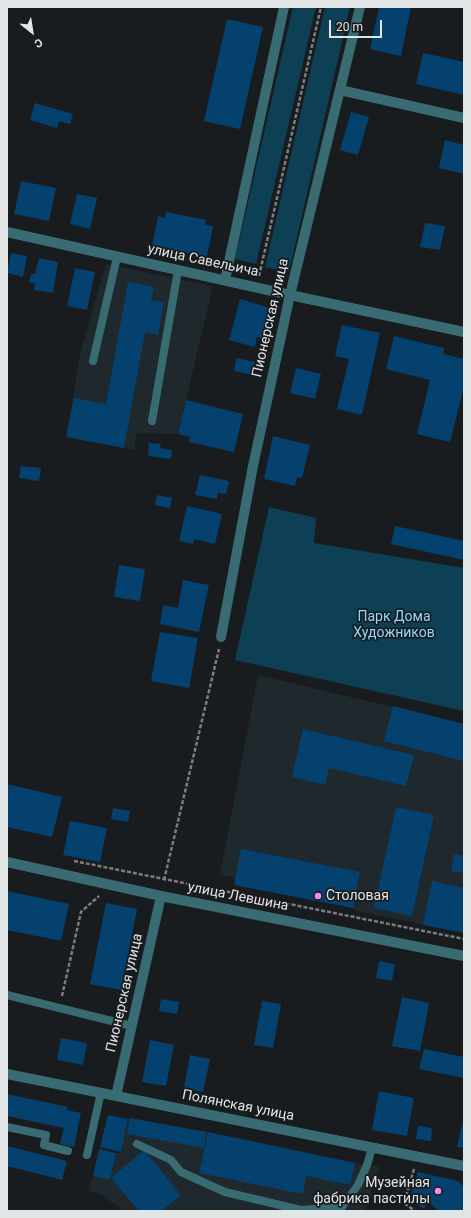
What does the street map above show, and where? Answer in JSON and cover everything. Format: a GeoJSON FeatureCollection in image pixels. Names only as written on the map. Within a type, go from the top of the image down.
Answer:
{"type":"FeatureCollection","features":[{"type":"Feature","properties":{"kind":"street"},"geometry":{"type":"LineString","coordinates":[[225,280],[284,7]]}},
{"type":"Feature","properties":{"kind":"street","name":"Пионерская улица"},"geometry":{"type":"LineString","coordinates":[[222,637],[253,466],[290,295],[360,7]]}},
{"type":"Feature","properties":{"kind":"street"},"geometry":{"type":"LineString","coordinates":[[340,90],[464,118]]}},
{"type":"Feature","properties":{"kind":"street","name":"улица Савельича"},"geometry":{"type":"LineString","coordinates":[[7,232],[464,332]]}},
{"type":"Feature","properties":{"kind":"street","name":"улица Левшина"},"geometry":{"type":"LineString","coordinates":[[7,862],[160,896],[464,956]]}},
{"type":"Feature","properties":{"kind":"street","name":"Пионерская улица"},"geometry":{"type":"LineString","coordinates":[[116,1096],[160,896]]}},
{"type":"Feature","properties":{"kind":"street","name":"Полянская улица"},"geometry":{"type":"LineString","coordinates":[[7,1074],[464,1166]]}},
{"type":"Feature","properties":{"kind":"lane"},"geometry":{"type":"LineString","coordinates":[[93,361],[117,257]]}},
{"type":"Feature","properties":{"kind":"lane"},"geometry":{"type":"LineString","coordinates":[[152,421],[178,270]]}},
{"type":"Feature","properties":{"kind":"lane"},"geometry":{"type":"LineString","coordinates":[[7,995],[132,1026]]}},
{"type":"Feature","properties":{"kind":"lane"},"geometry":{"type":"LineString","coordinates":[[87,1155],[101,1092]]}},
{"type":"Feature","properties":{"kind":"lane"},"geometry":{"type":"LineString","coordinates":[[7,1127],[46,1135],[44,1145],[68,1151]]}},
{"type":"Feature","properties":{"kind":"lane"},"geometry":{"type":"LineString","coordinates":[[137,1144],[171,1160],[180,1172],[225,1192],[301,1210],[342,1206],[358,1185],[367,1165],[372,1148]]}},
{"type":"Feature","properties":{"kind":"path"},"geometry":{"type":"LineString","coordinates":[[256,287],[321,7]]}},
{"type":"Feature","properties":{"kind":"path"},"geometry":{"type":"LineString","coordinates":[[160,896],[222,637]]}},
{"type":"Feature","properties":{"kind":"path"},"geometry":{"type":"LineString","coordinates":[[67,859],[464,939]]}},
{"type":"Feature","properties":{"kind":"path"},"geometry":{"type":"LineString","coordinates":[[59,1008],[81,912],[112,885]]}},
{"type":"Feature","properties":{"kind":"path"},"geometry":{"type":"LineString","coordinates":[[414,1169],[404,1203],[415,1211]]}},
{"type":"Feature","properties":{"kind":"shaded area"},"geometry":{"type":"Polygon","coordinates":[[[106,264],[213,286],[178,434],[137,433],[134,450],[66,437],[81,350],[106,264]]]}},
{"type":"Feature","properties":{"kind":"shaded area"},"geometry":{"type":"Polygon","coordinates":[[[258,675],[464,724],[464,933],[357,911],[353,908],[234,885],[235,878],[220,875],[258,675]]]}},
{"type":"Feature","properties":{"kind":"shaded area"},"geometry":{"type":"Polygon","coordinates":[[[130,1118],[208,1132],[380,1167],[365,1211],[124,1211],[100,1194],[88,1191],[93,1176],[110,1179],[116,1153],[121,1152],[128,1119],[130,1118]]]}},
{"type":"Feature","properties":{"kind":"green space"},"geometry":{"type":"Polygon","coordinates":[[[293,7],[316,7],[256,264],[235,259],[293,7]]]}},
{"type":"Feature","properties":{"kind":"green space"},"geometry":{"type":"Polygon","coordinates":[[[325,7],[350,7],[289,272],[265,267],[325,7]]]}},
{"type":"Feature","properties":{"kind":"green space","name":"Парк Дома Художников"},"geometry":{"type":"Polygon","coordinates":[[[269,507],[316,518],[314,543],[464,568],[464,711],[235,660],[269,507]]]}},
{"type":"Feature","properties":{"kind":"building"},"geometry":{"type":"Polygon","coordinates":[[[379,7],[411,7],[401,56],[370,49],[379,7]]]}},
{"type":"Feature","properties":{"kind":"building"},"geometry":{"type":"Polygon","coordinates":[[[227,19],[263,27],[240,129],[204,121],[227,19]]]}},
{"type":"Feature","properties":{"kind":"building"},"geometry":{"type":"Polygon","coordinates":[[[423,53],[464,62],[464,95],[416,84],[423,53]]]}},
{"type":"Feature","properties":{"kind":"building"},"geometry":{"type":"Polygon","coordinates":[[[35,103],[73,114],[70,124],[59,121],[57,128],[30,120],[35,103]]]}},
{"type":"Feature","properties":{"kind":"building"},"geometry":{"type":"Polygon","coordinates":[[[351,112],[369,117],[358,155],[340,150],[351,112]]]}},
{"type":"Feature","properties":{"kind":"building"},"geometry":{"type":"Polygon","coordinates":[[[445,140],[464,145],[464,174],[439,168],[445,140]]]}},
{"type":"Feature","properties":{"kind":"building"},"geometry":{"type":"Polygon","coordinates":[[[21,181],[56,188],[49,221],[14,214],[21,181]]]}},
{"type":"Feature","properties":{"kind":"building"},"geometry":{"type":"Polygon","coordinates":[[[77,194],[97,198],[90,229],[70,224],[77,194]]]}},
{"type":"Feature","properties":{"kind":"building"},"geometry":{"type":"Polygon","coordinates":[[[166,212],[206,220],[205,225],[213,226],[207,257],[152,246],[158,216],[165,218],[166,212]]]}},
{"type":"Feature","properties":{"kind":"building"},"geometry":{"type":"Polygon","coordinates":[[[425,223],[445,226],[440,250],[420,247],[425,223]]]}},
{"type":"Feature","properties":{"kind":"building"},"geometry":{"type":"Polygon","coordinates":[[[11,253],[27,256],[23,277],[7,273],[11,253]]]}},
{"type":"Feature","properties":{"kind":"building"},"geometry":{"type":"Polygon","coordinates":[[[39,258],[58,262],[53,293],[34,290],[35,283],[29,282],[31,274],[35,274],[39,258]]]}},
{"type":"Feature","properties":{"kind":"building"},"geometry":{"type":"Polygon","coordinates":[[[75,268],[95,272],[87,310],[67,306],[75,268]]]}},
{"type":"Feature","properties":{"kind":"building"},"geometry":{"type":"Polygon","coordinates":[[[128,282],[154,287],[151,300],[164,302],[158,335],[145,332],[124,448],[66,437],[74,398],[106,404],[128,282]]]}},
{"type":"Feature","properties":{"kind":"building"},"geometry":{"type":"Polygon","coordinates":[[[240,299],[270,308],[262,338],[257,337],[255,347],[229,340],[240,299]]]}},
{"type":"Feature","properties":{"kind":"building"},"geometry":{"type":"Polygon","coordinates":[[[342,325],[380,333],[362,415],[337,409],[349,359],[335,356],[342,325]]]}},
{"type":"Feature","properties":{"kind":"building"},"geometry":{"type":"Polygon","coordinates":[[[394,336],[444,348],[443,354],[464,359],[464,387],[450,442],[417,434],[430,380],[386,369],[394,336]]]}},
{"type":"Feature","properties":{"kind":"building"},"geometry":{"type":"Polygon","coordinates":[[[236,358],[255,362],[253,375],[234,371],[236,358]]]}},
{"type":"Feature","properties":{"kind":"building"},"geometry":{"type":"Polygon","coordinates":[[[296,368],[321,374],[315,399],[290,393],[296,368]]]}},
{"type":"Feature","properties":{"kind":"building"},"geometry":{"type":"Polygon","coordinates":[[[186,400],[243,414],[234,452],[189,442],[190,437],[178,434],[186,400]]]}},
{"type":"Feature","properties":{"kind":"building"},"geometry":{"type":"Polygon","coordinates":[[[273,436],[310,445],[302,478],[297,477],[295,486],[264,479],[273,436]]]}},
{"type":"Feature","properties":{"kind":"building"},"geometry":{"type":"Polygon","coordinates":[[[149,443],[161,444],[160,448],[172,450],[171,459],[148,456],[149,443]]]}},
{"type":"Feature","properties":{"kind":"building"},"geometry":{"type":"Polygon","coordinates":[[[21,466],[41,468],[39,481],[19,478],[21,466]]]}},
{"type":"Feature","properties":{"kind":"building"},"geometry":{"type":"Polygon","coordinates":[[[200,475],[229,481],[226,494],[218,493],[217,499],[195,495],[200,475]]]}},
{"type":"Feature","properties":{"kind":"building"},"geometry":{"type":"Polygon","coordinates":[[[157,495],[172,498],[170,508],[155,505],[157,495]]]}},
{"type":"Feature","properties":{"kind":"building"},"geometry":{"type":"Polygon","coordinates":[[[187,506],[222,514],[215,544],[194,539],[193,544],[179,541],[187,506]]]}},
{"type":"Feature","properties":{"kind":"building"},"geometry":{"type":"Polygon","coordinates":[[[395,526],[464,541],[464,560],[391,544],[395,526]]]}},
{"type":"Feature","properties":{"kind":"building"},"geometry":{"type":"Polygon","coordinates":[[[119,565],[145,569],[140,601],[114,597],[119,565]]]}},
{"type":"Feature","properties":{"kind":"building"},"geometry":{"type":"Polygon","coordinates":[[[183,580],[209,585],[199,632],[160,624],[163,605],[178,608],[183,580]]]}},
{"type":"Feature","properties":{"kind":"building"},"geometry":{"type":"Polygon","coordinates":[[[160,632],[198,638],[189,688],[151,681],[160,632]]]}},
{"type":"Feature","properties":{"kind":"building"},"geometry":{"type":"Polygon","coordinates":[[[393,706],[464,724],[464,761],[384,741],[393,706]]]}},
{"type":"Feature","properties":{"kind":"building"},"geometry":{"type":"Polygon","coordinates":[[[303,729],[414,755],[406,786],[329,768],[325,785],[292,777],[303,729]]]}},
{"type":"Feature","properties":{"kind":"building"},"geometry":{"type":"Polygon","coordinates":[[[7,784],[62,797],[52,837],[7,827],[7,784]]]}},
{"type":"Feature","properties":{"kind":"building"},"geometry":{"type":"Polygon","coordinates":[[[396,807],[434,815],[412,916],[374,908],[396,807]]]}},
{"type":"Feature","properties":{"kind":"building"},"geometry":{"type":"Polygon","coordinates":[[[113,808],[130,811],[128,822],[111,819],[113,808]]]}},
{"type":"Feature","properties":{"kind":"building"},"geometry":{"type":"Polygon","coordinates":[[[70,821],[107,828],[100,862],[63,855],[70,821]]]}},
{"type":"Feature","properties":{"kind":"building"},"geometry":{"type":"Polygon","coordinates":[[[241,849],[360,872],[353,908],[234,885],[241,849]]]}},
{"type":"Feature","properties":{"kind":"building"},"geometry":{"type":"Polygon","coordinates":[[[454,854],[464,856],[464,873],[451,871],[454,854]]]}},
{"type":"Feature","properties":{"kind":"building"},"geometry":{"type":"Polygon","coordinates":[[[432,881],[464,888],[464,933],[423,925],[432,881]]]}},
{"type":"Feature","properties":{"kind":"building"},"geometry":{"type":"Polygon","coordinates":[[[7,891],[69,904],[61,941],[7,930],[7,891]]]}},
{"type":"Feature","properties":{"kind":"building"},"geometry":{"type":"Polygon","coordinates":[[[106,903],[137,909],[121,990],[90,984],[106,903]]]}},
{"type":"Feature","properties":{"kind":"building"},"geometry":{"type":"Polygon","coordinates":[[[379,961],[395,964],[392,981],[376,978],[379,961]]]}},
{"type":"Feature","properties":{"kind":"building"},"geometry":{"type":"Polygon","coordinates":[[[402,997],[429,1003],[420,1051],[392,1046],[402,997]]]}},
{"type":"Feature","properties":{"kind":"building"},"geometry":{"type":"Polygon","coordinates":[[[161,999],[179,1002],[177,1014],[159,1011],[161,999]]]}},
{"type":"Feature","properties":{"kind":"building"},"geometry":{"type":"Polygon","coordinates":[[[262,1001],[281,1004],[273,1048],[254,1045],[262,1001]]]}},
{"type":"Feature","properties":{"kind":"building"},"geometry":{"type":"Polygon","coordinates":[[[61,1038],[87,1043],[83,1065],[57,1060],[61,1038]]]}},
{"type":"Feature","properties":{"kind":"building"},"geometry":{"type":"Polygon","coordinates":[[[150,1040],[174,1045],[166,1086],[142,1082],[150,1040]]]}},
{"type":"Feature","properties":{"kind":"building"},"geometry":{"type":"Polygon","coordinates":[[[424,1049],[464,1057],[464,1078],[419,1069],[424,1049]]]}},
{"type":"Feature","properties":{"kind":"building"},"geometry":{"type":"Polygon","coordinates":[[[190,1055],[210,1059],[203,1092],[184,1088],[190,1055]]]}},
{"type":"Feature","properties":{"kind":"building"},"geometry":{"type":"Polygon","coordinates":[[[379,1091],[414,1098],[407,1136],[372,1130],[379,1091]]]}},
{"type":"Feature","properties":{"kind":"building"},"geometry":{"type":"Polygon","coordinates":[[[7,1094],[68,1107],[67,1110],[81,1113],[74,1147],[60,1144],[64,1128],[7,1116],[7,1094]]]}},
{"type":"Feature","properties":{"kind":"building"},"geometry":{"type":"Polygon","coordinates":[[[108,1115],[128,1119],[121,1152],[100,1147],[108,1115]]]}},
{"type":"Feature","properties":{"kind":"building"},"geometry":{"type":"Polygon","coordinates":[[[130,1118],[206,1132],[204,1148],[127,1134],[130,1118]]]}},
{"type":"Feature","properties":{"kind":"building"},"geometry":{"type":"Polygon","coordinates":[[[464,1121],[464,1148],[457,1147],[464,1121]]]}},
{"type":"Feature","properties":{"kind":"building"},"geometry":{"type":"Polygon","coordinates":[[[418,1126],[432,1128],[431,1141],[416,1139],[418,1126]]]}},
{"type":"Feature","properties":{"kind":"building"},"geometry":{"type":"Polygon","coordinates":[[[208,1132],[355,1163],[350,1185],[306,1176],[303,1194],[199,1173],[208,1132]]]}},
{"type":"Feature","properties":{"kind":"building"},"geometry":{"type":"Polygon","coordinates":[[[7,1146],[67,1161],[62,1180],[7,1166],[7,1146]]]}},
{"type":"Feature","properties":{"kind":"building"},"geometry":{"type":"Polygon","coordinates":[[[99,1149],[116,1153],[110,1180],[93,1176],[99,1149]]]}},
{"type":"Feature","properties":{"kind":"building"},"geometry":{"type":"Polygon","coordinates":[[[144,1150],[181,1195],[161,1211],[139,1211],[111,1178],[144,1150]]]}},
{"type":"Feature","properties":{"kind":"building","name":"Музейная фабрика пастилы"},"geometry":{"type":"Polygon","coordinates":[[[418,1172],[458,1181],[464,1187],[464,1211],[439,1211],[428,1202],[424,1209],[418,1205],[417,1199],[410,1196],[418,1172]]]}},
{"type":"Feature","properties":{"kind":"place","name":"Столовая"},"geometry":{"type":"Point","coordinates":[318,896]}},
{"type":"Feature","properties":{"kind":"place","name":"Музейная фабрика пастилы"},"geometry":{"type":"Point","coordinates":[438,1191]}}]}
